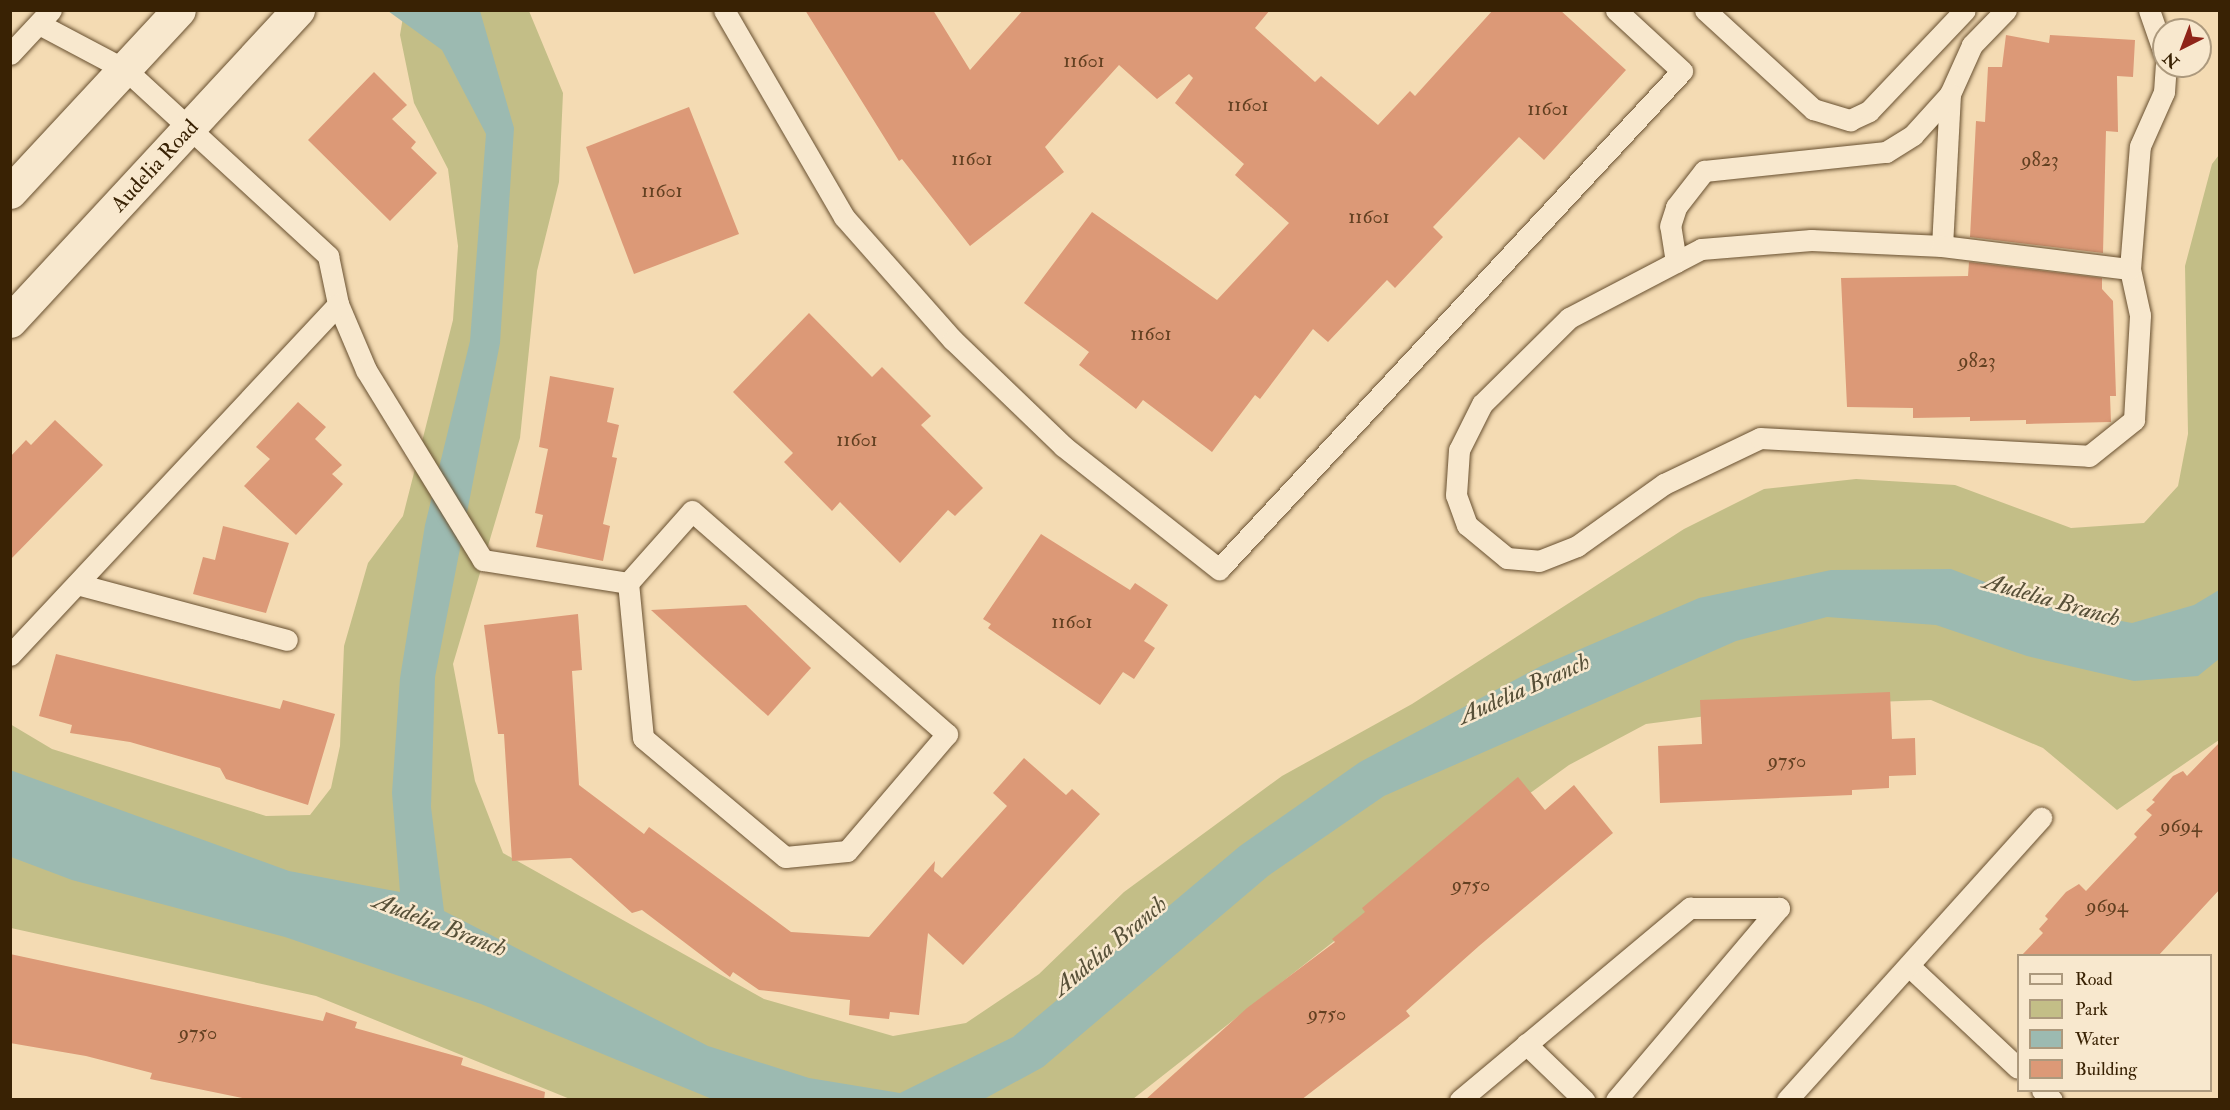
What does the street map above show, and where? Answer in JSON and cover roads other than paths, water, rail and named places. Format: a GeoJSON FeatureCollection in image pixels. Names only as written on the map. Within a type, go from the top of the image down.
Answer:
{"type":"FeatureCollection","features":[{"type":"Feature","properties":{"kind":"main road"},"geometry":{"type":"LineString","coordinates":[[10,192],[126,70],[179,10]]}},
{"type":"Feature","properties":{"kind":"main road","name":"Audelia Road"},"geometry":{"type":"LineString","coordinates":[[10,321],[298,10]]}},
{"type":"Feature","properties":{"kind":"lane"},"geometry":{"type":"LineString","coordinates":[[724,10],[852,226],[953,340],[1063,446],[1219,569],[1682,71],[1616,10]]}},
{"type":"Feature","properties":{"kind":"lane"},"geometry":{"type":"LineString","coordinates":[[1706,10],[1813,109],[1850,120],[1869,111],[1965,10]]}},
{"type":"Feature","properties":{"kind":"lane"},"geometry":{"type":"LineString","coordinates":[[1676,262],[1670,226],[1676,207],[1704,171],[1886,152],[1913,135],[1950,94],[1972,45],[2006,10]]}},
{"type":"Feature","properties":{"kind":"lane"},"geometry":{"type":"LineString","coordinates":[[10,54],[45,17],[126,70],[328,256],[338,304],[366,370],[483,560],[628,583]]}},
{"type":"Feature","properties":{"kind":"lane"},"geometry":{"type":"LineString","coordinates":[[2130,269],[1942,246],[1811,240],[1701,249],[1569,318],[1482,404],[1459,450],[1456,495],[1467,525],[1507,558],[1539,561],[1577,546],[1664,484],[1760,438],[2089,456],[2134,420],[2140,315],[2130,269],[2140,146],[2164,92],[2165,78]]}},
{"type":"Feature","properties":{"kind":"lane"},"geometry":{"type":"LineString","coordinates":[[1942,246],[1950,94]]}},
{"type":"Feature","properties":{"kind":"lane"},"geometry":{"type":"LineString","coordinates":[[10,655],[338,304]]}},
{"type":"Feature","properties":{"kind":"lane"},"geometry":{"type":"LineString","coordinates":[[692,511],[947,734],[847,851],[785,857],[643,738],[628,583],[692,511]]}},
{"type":"Feature","properties":{"kind":"lane"},"geometry":{"type":"LineString","coordinates":[[77,584],[287,640]]}},
{"type":"Feature","properties":{"kind":"lane"},"geometry":{"type":"LineString","coordinates":[[1787,1100],[2041,818]]}},
{"type":"Feature","properties":{"kind":"lane"},"geometry":{"type":"LineString","coordinates":[[1460,1100],[1690,908],[1779,908],[1616,1100]]}},
{"type":"Feature","properties":{"kind":"lane"},"geometry":{"type":"LineString","coordinates":[[1910,966],[2017,1066]]}},
{"type":"Feature","properties":{"kind":"lane"},"geometry":{"type":"LineString","coordinates":[[1526,1044],[1584,1100]]}},
{"type":"Feature","properties":{"kind":"water","name":"Audelia Branch"},"geometry":{"type":"Polygon","coordinates":[[[388,11],[480,11],[514,128],[500,343],[435,677],[431,807],[444,911],[708,1046],[809,1078],[900,1093],[1013,1037],[1240,846],[1360,762],[1541,666],[1699,598],[1831,570],[1951,569],[2053,608],[2132,623],[2194,605],[2219,590],[2219,659],[2198,676],[2134,681],[2027,656],[1936,625],[1827,617],[1736,641],[1384,796],[1268,876],[1043,1067],[984,1099],[712,1099],[481,1004],[285,937],[72,880],[11,857],[10,770],[289,871],[400,892],[392,793],[400,678],[425,525],[470,341],[486,134],[442,50],[388,11]]]}}]}
